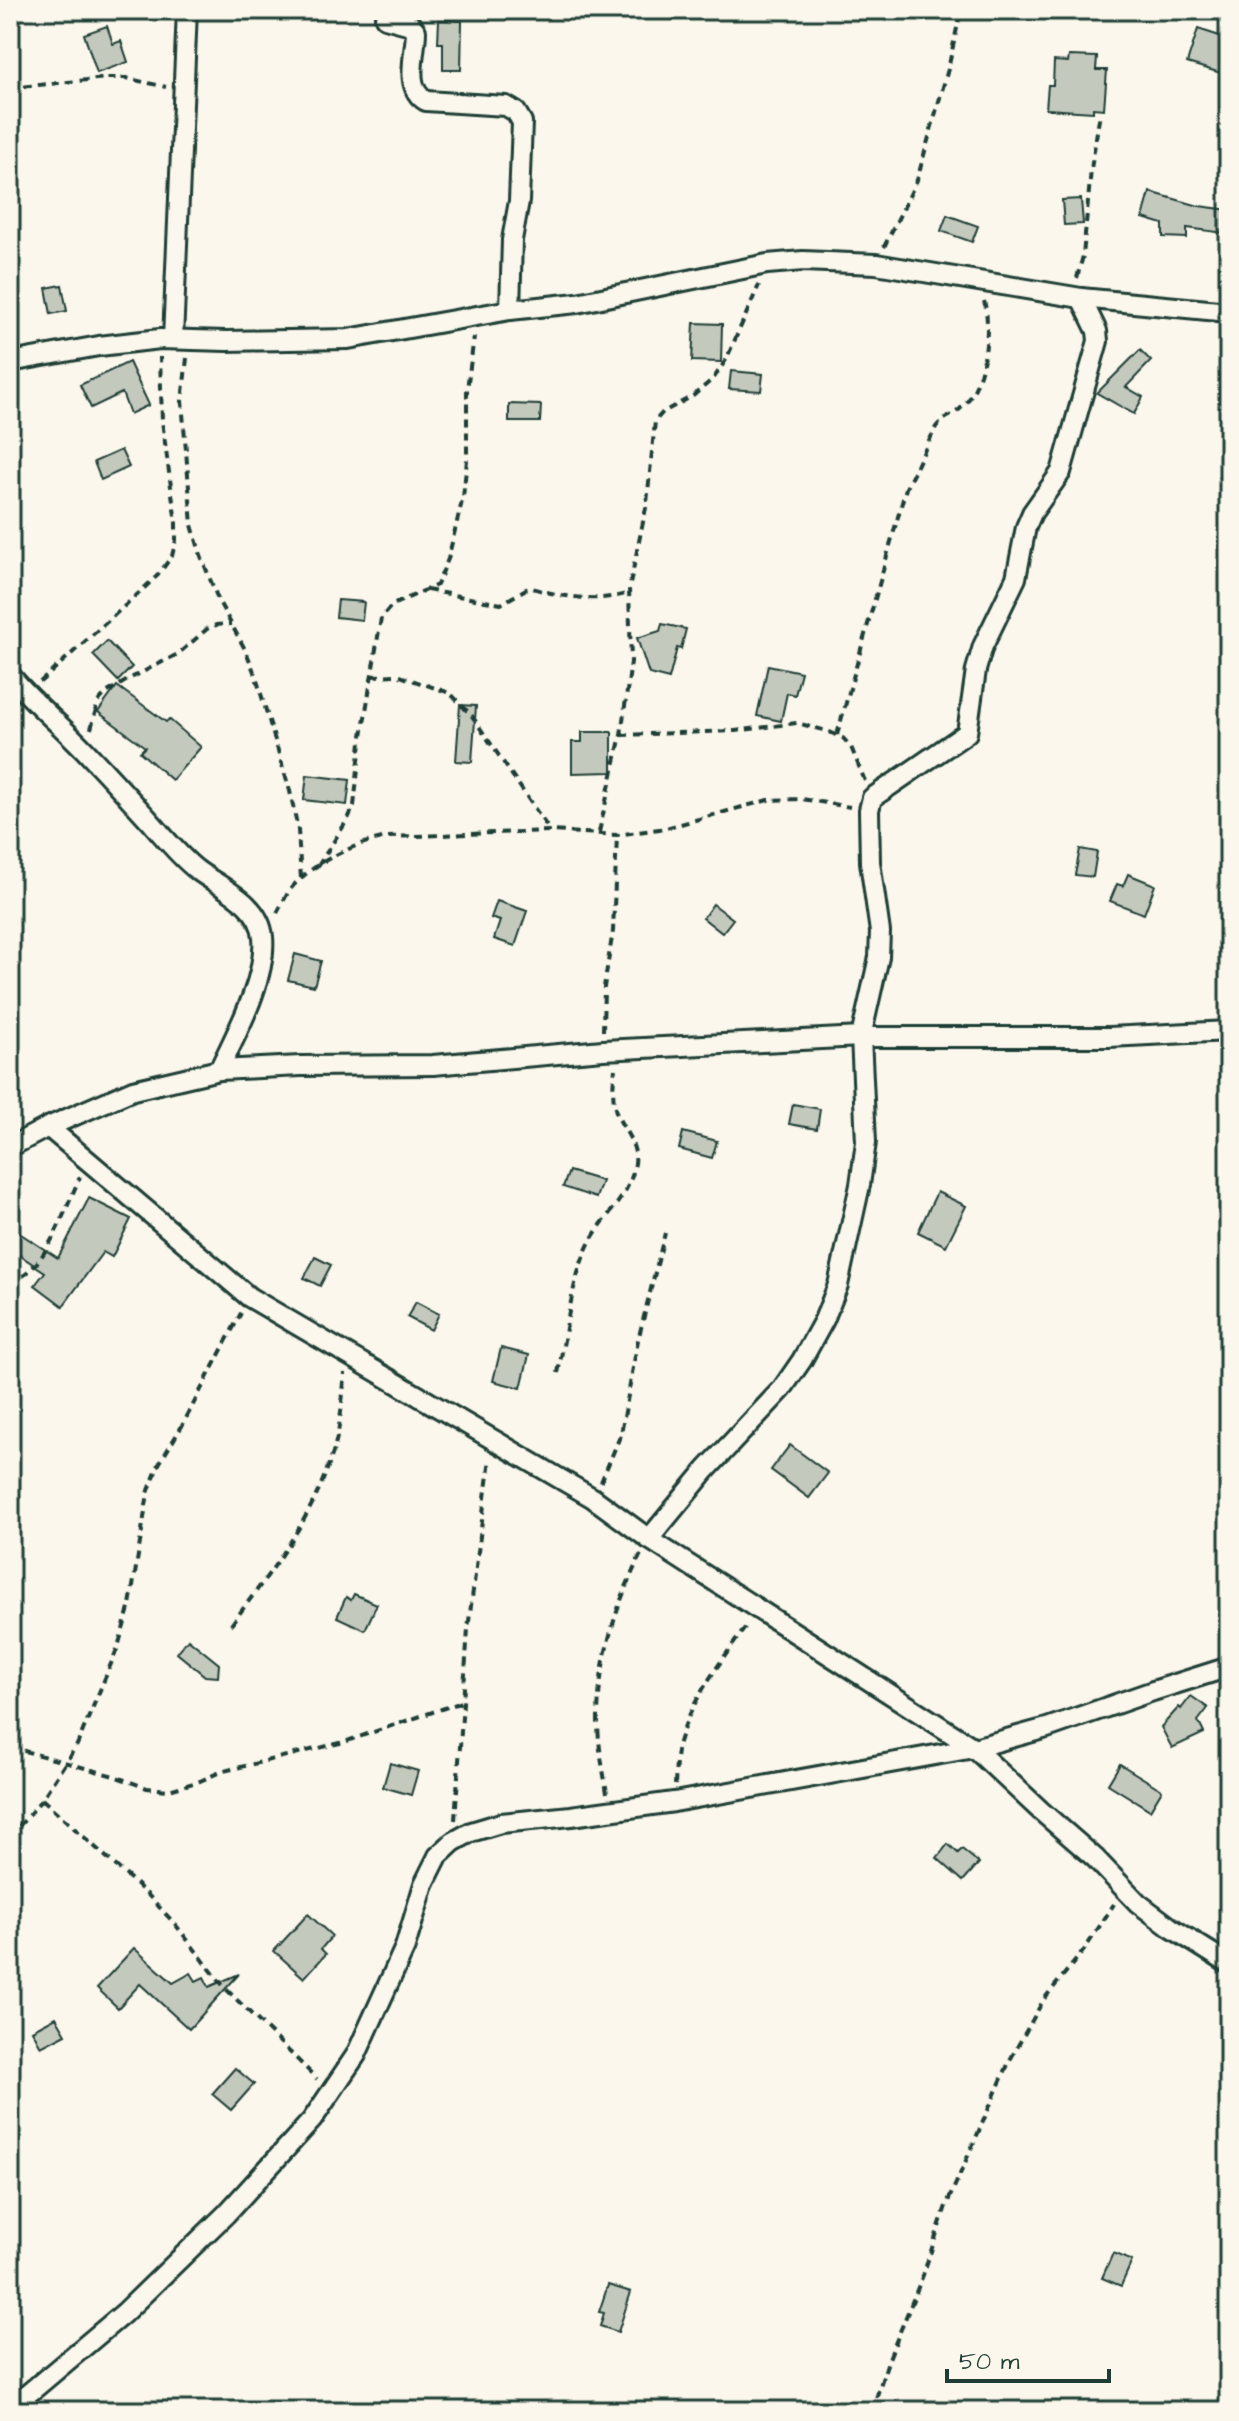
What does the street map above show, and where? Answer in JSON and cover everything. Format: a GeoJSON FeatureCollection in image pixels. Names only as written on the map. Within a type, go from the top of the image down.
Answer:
{"type":"FeatureCollection","features":[{"type":"Feature","properties":{"kind":"street"},"geometry":{"type":"LineString","coordinates":[[174,339],[187,10]]}},
{"type":"Feature","properties":{"kind":"street"},"geometry":{"type":"LineString","coordinates":[[385,18],[411,25],[416,31],[413,86],[417,96],[426,101],[506,106],[516,112],[522,122],[519,201],[512,240],[510,310]]}},
{"type":"Feature","properties":{"kind":"street"},"geometry":{"type":"LineString","coordinates":[[10,362],[99,346],[174,339],[348,339],[510,310],[577,303],[767,264],[803,261],[876,264],[1077,297],[1229,312]]}},
{"type":"Feature","properties":{"kind":"street"},"geometry":{"type":"LineString","coordinates":[[649,1539],[706,1470],[782,1389],[824,1320],[838,1285],[866,1142],[861,1037],[879,957],[880,932],[870,862],[870,804],[967,733],[976,670],[983,646],[1016,578],[1026,527],[1032,513],[1061,472],[1098,341],[1097,331],[1077,297]]}},
{"type":"Feature","properties":{"kind":"street"},"geometry":{"type":"LineString","coordinates":[[10,675],[86,751],[169,843],[197,869],[247,905],[256,917],[263,936],[261,962],[249,1008],[219,1070]]}},
{"type":"Feature","properties":{"kind":"street"},"geometry":{"type":"LineString","coordinates":[[10,1147],[133,1090],[219,1070],[433,1065],[611,1049],[861,1037],[1109,1037],[1229,1031]]}},
{"type":"Feature","properties":{"kind":"street"},"geometry":{"type":"LineString","coordinates":[[48,1127],[249,1297],[593,1498],[649,1539],[974,1748],[1155,1917],[1229,1964]]}},
{"type":"Feature","properties":{"kind":"street"},"geometry":{"type":"LineString","coordinates":[[10,2409],[124,2313],[226,2214],[312,2120],[356,2055],[405,1947],[424,1884],[438,1856],[453,1842],[471,1832],[501,1823],[674,1802],[974,1748],[1061,1724],[1229,1667]]}},
{"type":"Feature","properties":{"kind":"path"},"geometry":{"type":"LineString","coordinates":[[876,264],[917,180],[961,10]]}},
{"type":"Feature","properties":{"kind":"path"},"geometry":{"type":"LineString","coordinates":[[10,88],[126,78],[184,91]]}},
{"type":"Feature","properties":{"kind":"path"},"geometry":{"type":"LineString","coordinates":[[1077,297],[1100,113]]}},
{"type":"Feature","properties":{"kind":"path"},"geometry":{"type":"LineString","coordinates":[[599,832],[621,735],[631,662],[629,593],[647,503],[655,421],[663,412],[693,396],[714,378],[726,360],[767,264]]}},
{"type":"Feature","properties":{"kind":"path"},"geometry":{"type":"LineString","coordinates":[[837,735],[906,488],[936,427],[943,418],[962,408],[980,380],[987,321],[986,304],[975,280]]}},
{"type":"Feature","properties":{"kind":"path"},"geometry":{"type":"LineString","coordinates":[[317,867],[354,806],[381,618],[392,605],[437,585],[444,571],[463,497],[467,460],[467,389],[470,358],[480,315]]}},
{"type":"Feature","properties":{"kind":"path"},"geometry":{"type":"LineString","coordinates":[[174,339],[192,525],[219,602],[246,651],[256,677],[290,791],[298,830],[301,879]]}},
{"type":"Feature","properties":{"kind":"path"},"geometry":{"type":"LineString","coordinates":[[27,695],[158,575],[172,556],[176,523],[162,421],[174,339]]}},
{"type":"Feature","properties":{"kind":"path"},"geometry":{"type":"LineString","coordinates":[[427,590],[501,604],[532,588],[566,596],[595,598],[614,598],[629,593]]}},
{"type":"Feature","properties":{"kind":"path"},"geometry":{"type":"LineString","coordinates":[[86,751],[98,702],[106,693],[178,654],[207,629],[231,624]]}},
{"type":"Feature","properties":{"kind":"path"},"geometry":{"type":"LineString","coordinates":[[372,676],[397,675],[450,693],[472,716],[550,831]]}},
{"type":"Feature","properties":{"kind":"path"},"geometry":{"type":"LineString","coordinates":[[263,936],[290,890],[301,879],[346,850],[369,840],[550,831],[617,835],[666,828],[768,800],[870,804],[851,747],[837,735],[797,723],[735,731],[621,735]]}},
{"type":"Feature","properties":{"kind":"path"},"geometry":{"type":"LineString","coordinates":[[558,1373],[585,1250],[620,1202],[636,1160],[633,1142],[617,1114],[613,1096],[614,1073],[604,987],[613,931],[617,835]]}},
{"type":"Feature","properties":{"kind":"path"},"geometry":{"type":"LineString","coordinates":[[10,1283],[28,1272],[56,1232],[87,1160]]}},
{"type":"Feature","properties":{"kind":"path"},"geometry":{"type":"LineString","coordinates":[[593,1498],[614,1456],[621,1434],[638,1340],[665,1233]]}},
{"type":"Feature","properties":{"kind":"path"},"geometry":{"type":"LineString","coordinates":[[10,1837],[42,1799],[77,1745],[118,1647],[130,1605],[148,1493],[159,1464],[249,1297]]}},
{"type":"Feature","properties":{"kind":"path"},"geometry":{"type":"LineString","coordinates":[[231,1625],[295,1537],[319,1491],[334,1449],[347,1355]]}},
{"type":"Feature","properties":{"kind":"path"},"geometry":{"type":"LineString","coordinates":[[453,1842],[469,1616],[493,1440]]}},
{"type":"Feature","properties":{"kind":"path"},"geometry":{"type":"LineString","coordinates":[[609,1812],[598,1723],[599,1689],[624,1589],[649,1539]]}},
{"type":"Feature","properties":{"kind":"path"},"geometry":{"type":"LineString","coordinates":[[674,1802],[677,1750],[686,1720],[704,1687],[758,1610]]}},
{"type":"Feature","properties":{"kind":"path"},"geometry":{"type":"LineString","coordinates":[[10,1747],[147,1788],[169,1790],[220,1772],[344,1742],[465,1701]]}},
{"type":"Feature","properties":{"kind":"path"},"geometry":{"type":"LineString","coordinates":[[42,1799],[147,1894],[225,1988],[331,2092]]}},
{"type":"Feature","properties":{"kind":"path"},"geometry":{"type":"LineString","coordinates":[[872,2411],[946,2206],[1010,2060],[1044,1999],[1085,1949],[1124,1888]]}},
{"type":"Feature","properties":{"kind":"building"},"geometry":{"type":"Polygon","coordinates":[[[439,20],[462,21],[461,70],[443,70],[443,43],[438,43],[439,20]]]}},
{"type":"Feature","properties":{"kind":"building"},"geometry":{"type":"Polygon","coordinates":[[[107,26],[113,44],[121,41],[128,62],[97,73],[84,34],[107,26]]]}},
{"type":"Feature","properties":{"kind":"building"},"geometry":{"type":"Polygon","coordinates":[[[1198,29],[1229,39],[1221,73],[1187,63],[1198,29]]]}},
{"type":"Feature","properties":{"kind":"building"},"geometry":{"type":"Polygon","coordinates":[[[1069,56],[1097,57],[1096,70],[1107,70],[1104,109],[1093,108],[1093,112],[1046,109],[1048,85],[1053,85],[1054,61],[1068,62],[1069,56]]]}},
{"type":"Feature","properties":{"kind":"building"},"geometry":{"type":"Polygon","coordinates":[[[1150,192],[1199,206],[1229,210],[1229,228],[1225,227],[1224,233],[1187,228],[1187,238],[1163,237],[1163,224],[1143,218],[1150,192]]]}},
{"type":"Feature","properties":{"kind":"building"},"geometry":{"type":"Polygon","coordinates":[[[1081,199],[1083,224],[1064,225],[1062,200],[1081,199]]]}},
{"type":"Feature","properties":{"kind":"building"},"geometry":{"type":"Polygon","coordinates":[[[947,215],[978,226],[972,242],[941,231],[947,215]]]}},
{"type":"Feature","properties":{"kind":"building"},"geometry":{"type":"Polygon","coordinates":[[[62,285],[67,311],[51,314],[46,288],[62,285]]]}},
{"type":"Feature","properties":{"kind":"building"},"geometry":{"type":"Polygon","coordinates":[[[694,323],[722,324],[721,362],[692,361],[694,323]]]}},
{"type":"Feature","properties":{"kind":"building"},"geometry":{"type":"Polygon","coordinates":[[[1140,350],[1151,361],[1126,387],[1143,397],[1134,414],[1097,393],[1140,350]]]}},
{"type":"Feature","properties":{"kind":"building"},"geometry":{"type":"Polygon","coordinates":[[[129,362],[149,405],[130,414],[122,393],[91,408],[80,385],[129,362]]]}},
{"type":"Feature","properties":{"kind":"building"},"geometry":{"type":"Polygon","coordinates":[[[731,371],[763,374],[761,391],[729,389],[731,371]]]}},
{"type":"Feature","properties":{"kind":"building"},"geometry":{"type":"Polygon","coordinates":[[[509,404],[541,405],[540,422],[509,422],[509,404]]]}},
{"type":"Feature","properties":{"kind":"building"},"geometry":{"type":"Polygon","coordinates":[[[121,450],[129,467],[101,480],[94,462],[121,450]]]}},
{"type":"Feature","properties":{"kind":"building"},"geometry":{"type":"Polygon","coordinates":[[[338,600],[364,602],[362,620],[336,617],[338,600]]]}},
{"type":"Feature","properties":{"kind":"building"},"geometry":{"type":"Polygon","coordinates":[[[662,624],[686,629],[681,649],[677,648],[669,679],[649,674],[637,638],[660,631],[662,624]]]}},
{"type":"Feature","properties":{"kind":"building"},"geometry":{"type":"Polygon","coordinates":[[[107,641],[132,667],[118,681],[93,655],[107,641]]]}},
{"type":"Feature","properties":{"kind":"building"},"geometry":{"type":"Polygon","coordinates":[[[768,665],[801,672],[795,695],[787,693],[781,721],[757,716],[768,665]]]}},
{"type":"Feature","properties":{"kind":"building"},"geometry":{"type":"Polygon","coordinates":[[[117,686],[166,722],[169,719],[201,747],[172,780],[140,752],[145,747],[98,712],[117,686]]]}},
{"type":"Feature","properties":{"kind":"building"},"geometry":{"type":"Polygon","coordinates":[[[460,705],[476,706],[472,762],[456,761],[460,705]]]}},
{"type":"Feature","properties":{"kind":"building"},"geometry":{"type":"Polygon","coordinates":[[[582,732],[612,732],[612,772],[572,773],[572,742],[582,742],[582,732]]]}},
{"type":"Feature","properties":{"kind":"building"},"geometry":{"type":"Polygon","coordinates":[[[307,775],[350,780],[347,805],[304,800],[307,775]]]}},
{"type":"Feature","properties":{"kind":"building"},"geometry":{"type":"Polygon","coordinates":[[[1080,849],[1097,852],[1093,877],[1075,875],[1080,849]]]}},
{"type":"Feature","properties":{"kind":"building"},"geometry":{"type":"Polygon","coordinates":[[[1128,874],[1155,885],[1144,914],[1110,901],[1117,884],[1123,886],[1128,874]]]}},
{"type":"Feature","properties":{"kind":"building"},"geometry":{"type":"Polygon","coordinates":[[[497,901],[527,911],[515,946],[494,939],[500,921],[491,918],[497,901]]]}},
{"type":"Feature","properties":{"kind":"building"},"geometry":{"type":"Polygon","coordinates":[[[713,904],[733,919],[722,933],[703,918],[713,904]]]}},
{"type":"Feature","properties":{"kind":"building"},"geometry":{"type":"Polygon","coordinates":[[[295,954],[321,961],[314,986],[288,980],[295,954]]]}},
{"type":"Feature","properties":{"kind":"building"},"geometry":{"type":"Polygon","coordinates":[[[793,1104],[820,1109],[817,1129],[789,1124],[793,1104]]]}},
{"type":"Feature","properties":{"kind":"building"},"geometry":{"type":"Polygon","coordinates":[[[683,1132],[717,1141],[712,1158],[679,1149],[683,1132]]]}},
{"type":"Feature","properties":{"kind":"building"},"geometry":{"type":"Polygon","coordinates":[[[569,1171],[602,1181],[596,1198],[563,1187],[569,1171]]]}},
{"type":"Feature","properties":{"kind":"building"},"geometry":{"type":"Polygon","coordinates":[[[937,1192],[966,1206],[946,1246],[918,1232],[937,1192]]]}},
{"type":"Feature","properties":{"kind":"building"},"geometry":{"type":"Polygon","coordinates":[[[89,1198],[131,1219],[112,1257],[103,1252],[63,1306],[35,1285],[45,1272],[10,1249],[10,1227],[58,1258],[89,1198]]]}},
{"type":"Feature","properties":{"kind":"building"},"geometry":{"type":"Polygon","coordinates":[[[315,1257],[331,1265],[320,1286],[304,1278],[315,1257]]]}},
{"type":"Feature","properties":{"kind":"building"},"geometry":{"type":"Polygon","coordinates":[[[416,1302],[439,1314],[431,1330],[407,1317],[416,1302]]]}},
{"type":"Feature","properties":{"kind":"building"},"geometry":{"type":"Polygon","coordinates":[[[501,1348],[529,1355],[521,1388],[493,1381],[501,1348]]]}},
{"type":"Feature","properties":{"kind":"building"},"geometry":{"type":"Polygon","coordinates":[[[790,1445],[828,1473],[809,1498],[771,1470],[790,1445]]]}},
{"type":"Feature","properties":{"kind":"building"},"geometry":{"type":"Polygon","coordinates":[[[354,1594],[377,1604],[365,1630],[337,1617],[346,1597],[351,1600],[354,1594]]]}},
{"type":"Feature","properties":{"kind":"building"},"geometry":{"type":"Polygon","coordinates":[[[188,1639],[219,1664],[218,1677],[205,1676],[177,1653],[188,1639]]]}},
{"type":"Feature","properties":{"kind":"building"},"geometry":{"type":"Polygon","coordinates":[[[1191,1696],[1208,1708],[1198,1721],[1204,1733],[1172,1748],[1161,1727],[1191,1696]]]}},
{"type":"Feature","properties":{"kind":"building"},"geometry":{"type":"Polygon","coordinates":[[[390,1763],[418,1771],[411,1795],[383,1787],[390,1763]]]}},
{"type":"Feature","properties":{"kind":"building"},"geometry":{"type":"Polygon","coordinates":[[[1120,1764],[1162,1790],[1150,1810],[1108,1784],[1120,1764]]]}},
{"type":"Feature","properties":{"kind":"building"},"geometry":{"type":"Polygon","coordinates":[[[948,1844],[958,1853],[962,1849],[979,1863],[963,1881],[937,1858],[948,1844]]]}},
{"type":"Feature","properties":{"kind":"building"},"geometry":{"type":"Polygon","coordinates":[[[308,1914],[332,1936],[321,1949],[326,1954],[304,1978],[274,1951],[308,1914]]]}},
{"type":"Feature","properties":{"kind":"building"},"geometry":{"type":"Polygon","coordinates":[[[134,1948],[173,1983],[191,1973],[196,1981],[204,1977],[209,1987],[239,1974],[189,2029],[140,1984],[118,2008],[97,1988],[134,1948]]]}},
{"type":"Feature","properties":{"kind":"building"},"geometry":{"type":"Polygon","coordinates":[[[56,2017],[66,2034],[41,2047],[32,2030],[56,2017]]]}},
{"type":"Feature","properties":{"kind":"building"},"geometry":{"type":"Polygon","coordinates":[[[235,2068],[254,2084],[231,2110],[212,2094],[235,2068]]]}},
{"type":"Feature","properties":{"kind":"building"},"geometry":{"type":"Polygon","coordinates":[[[1113,2253],[1132,2261],[1121,2286],[1102,2278],[1113,2253]]]}},
{"type":"Feature","properties":{"kind":"building"},"geometry":{"type":"Polygon","coordinates":[[[608,2285],[631,2292],[618,2332],[600,2326],[604,2313],[599,2312],[608,2285]]]}}]}
